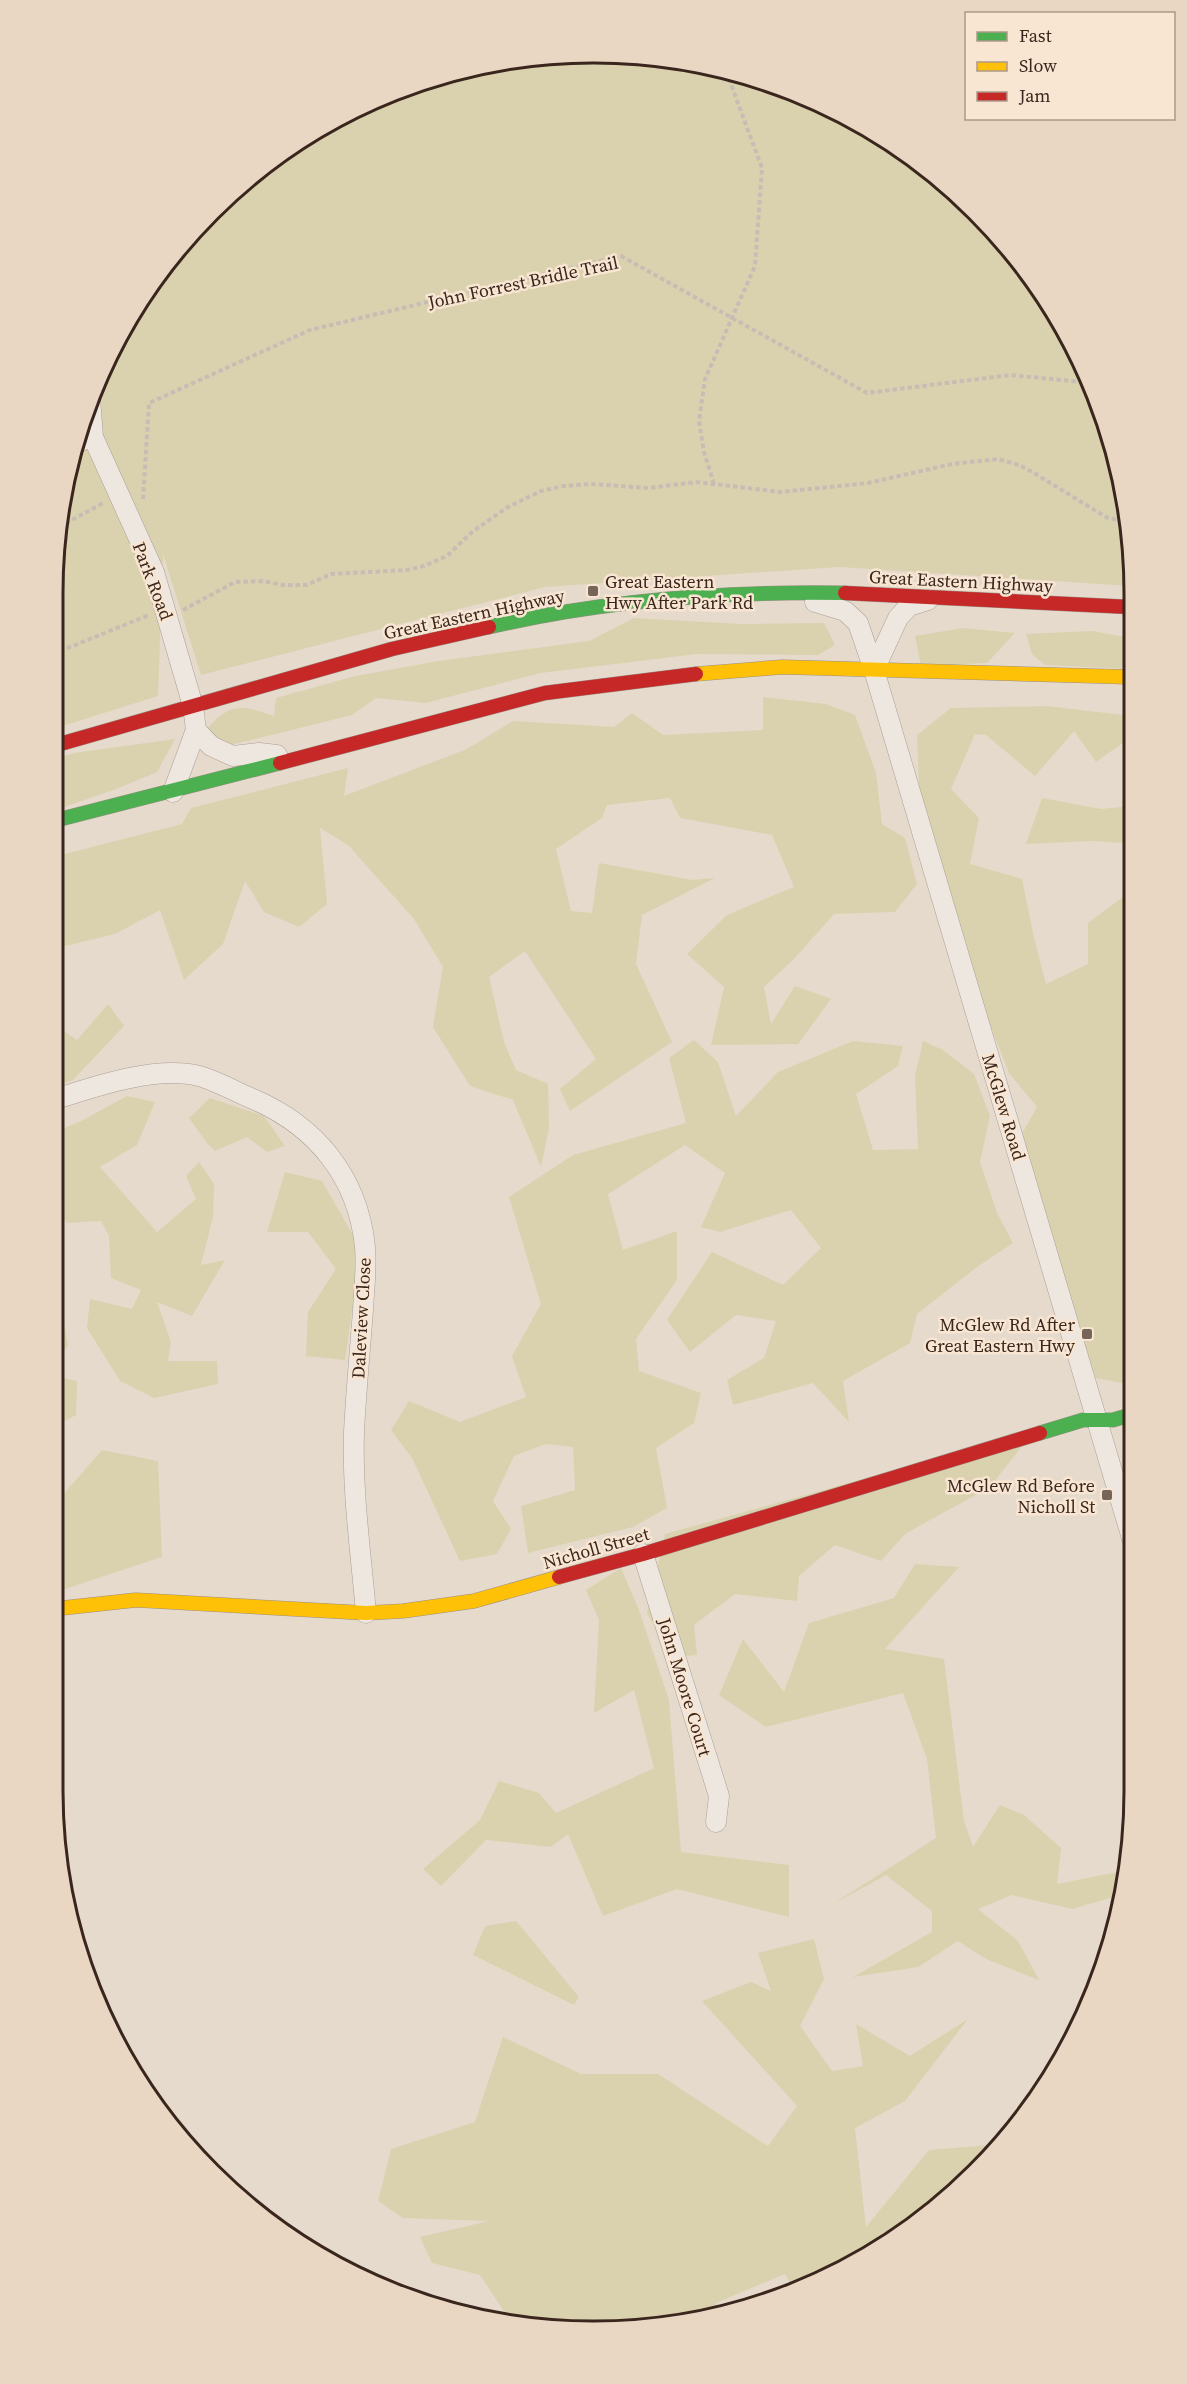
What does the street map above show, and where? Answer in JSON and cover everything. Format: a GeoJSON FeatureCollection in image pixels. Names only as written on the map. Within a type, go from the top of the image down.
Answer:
{"type":"FeatureCollection","features":[{"type":"Feature","properties":{"kind":"main road","name":"Great Eastern Highway"},"geometry":{"type":"LineString","coordinates":[[63,743],[392,649],[522,619],[617,605],[800,592],[876,593],[1124,608]]}},
{"type":"Feature","properties":{"kind":"main road"},"geometry":{"type":"LineString","coordinates":[[63,818],[174,792],[545,693],[674,676],[782,668],[1124,677]]}},
{"type":"Feature","properties":{"kind":"main road","name":"Nicholl Street"},"geometry":{"type":"LineString","coordinates":[[63,1608],[136,1600],[366,1613],[403,1611],[474,1601],[643,1554],[1083,1420],[1113,1420],[1124,1417]]}},
{"type":"Feature","properties":{"kind":"street","name":"Park Road"},"geometry":{"type":"LineString","coordinates":[[86,441],[119,495],[154,572],[193,706],[196,730],[174,792]]}},
{"type":"Feature","properties":{"kind":"street","name":"McGlew Road"},"geometry":{"type":"LineString","coordinates":[[755,595],[814,602],[845,611],[858,622],[874,669],[1124,1510]]}},
{"type":"Feature","properties":{"kind":"street"},"geometry":{"type":"LineString","coordinates":[[874,669],[898,618],[909,606],[935,597]]}},
{"type":"Feature","properties":{"kind":"street"},"geometry":{"type":"LineString","coordinates":[[196,730],[211,746],[233,756],[258,753],[298,758]]}},
{"type":"Feature","properties":{"kind":"street","name":"Daleview Close"},"geometry":{"type":"LineString","coordinates":[[63,1097],[120,1080],[172,1074],[199,1076],[278,1110],[311,1136],[337,1164],[355,1203],[365,1245],[366,1275],[354,1434],[357,1519],[366,1613]]}},
{"type":"Feature","properties":{"kind":"street","name":"John Moore Court"},"geometry":{"type":"LineString","coordinates":[[643,1554],[719,1796],[716,1822]]}},
{"type":"Feature","properties":{"kind":"path"},"geometry":{"type":"LineString","coordinates":[[714,484],[704,452],[699,421],[705,379],[755,266],[762,168],[729,80]]}},
{"type":"Feature","properties":{"kind":"path","name":"John Forrest Bridle Trail"},"geometry":{"type":"LineString","coordinates":[[142,509],[149,403],[310,330],[621,256],[867,393],[1010,375],[1080,382]]}},
{"type":"Feature","properties":{"kind":"path"},"geometry":{"type":"LineString","coordinates":[[63,650],[142,616],[186,610],[235,582],[262,581],[283,585],[307,585],[331,574],[407,570],[424,566],[447,556],[472,532],[508,507],[541,491],[564,486],[591,484],[649,488],[696,482],[781,492],[868,483],[952,464],[998,459],[1019,465],[1106,517],[1119,521]]}},
{"type":"Feature","properties":{"kind":"path"},"geometry":{"type":"LineString","coordinates":[[68,522],[119,495]]}},
{"type":"Feature","properties":{"kind":"shaded area"},"geometry":{"type":"Polygon","coordinates":[[[594,63],[628,64],[697,73],[731,81],[797,103],[859,134],[888,152],[969,218],[1035,299],[1053,328],[1084,390],[1106,456],[1114,490],[1123,559],[1124,586],[839,567],[545,587],[201,675],[163,554],[158,696],[63,726],[64,559],[73,490],[81,456],[103,390],[134,328],[173,271],[218,218],[299,152],[328,134],[390,103],[456,81],[490,73],[559,64],[594,63]]]}},
{"type":"Feature","properties":{"kind":"shaded area"},"geometry":{"type":"Polygon","coordinates":[[[634,618],[743,624],[824,623],[835,645],[818,655],[697,654],[541,673],[426,703],[376,698],[352,715],[218,748],[208,728],[224,713],[238,708],[274,716],[276,698],[355,676],[439,661],[589,641],[634,618]]]}},
{"type":"Feature","properties":{"kind":"shaded area"},"geometry":{"type":"Polygon","coordinates":[[[963,628],[1015,633],[987,663],[921,666],[915,636],[963,628]]]}},
{"type":"Feature","properties":{"kind":"shaded area"},"geometry":{"type":"Polygon","coordinates":[[[1092,631],[1124,637],[1124,669],[1045,665],[1032,654],[1026,634],[1092,631]]]}},
{"type":"Feature","properties":{"kind":"shaded area"},"geometry":{"type":"Polygon","coordinates":[[[763,697],[826,704],[855,715],[876,773],[882,824],[905,838],[917,884],[895,912],[834,914],[794,959],[764,987],[771,1024],[795,986],[831,999],[798,1044],[711,1045],[724,987],[687,954],[727,915],[794,887],[772,835],[680,818],[670,798],[607,805],[602,818],[556,849],[571,911],[592,913],[599,863],[692,880],[715,878],[642,915],[636,964],[672,1042],[570,1111],[560,1089],[596,1059],[525,951],[489,977],[504,1042],[516,1070],[548,1084],[549,1128],[541,1167],[513,1100],[470,1086],[433,1027],[443,967],[414,919],[348,845],[320,828],[327,904],[299,927],[264,912],[245,881],[223,944],[184,980],[160,910],[115,934],[63,947],[63,854],[182,824],[191,808],[348,768],[344,796],[467,749],[513,721],[614,727],[632,713],[663,735],[763,730],[763,697]]]}},
{"type":"Feature","properties":{"kind":"shaded area"},"geometry":{"type":"Polygon","coordinates":[[[1047,706],[1124,715],[1124,742],[1096,762],[1074,731],[1035,776],[986,735],[975,734],[951,789],[979,818],[970,864],[1022,879],[1046,984],[1088,964],[1088,923],[1124,896],[1124,1383],[1096,1378],[1069,1303],[1019,1139],[1037,1107],[1009,1073],[964,959],[920,806],[917,735],[951,708],[1047,706]]]}},
{"type":"Feature","properties":{"kind":"shaded area"},"geometry":{"type":"Polygon","coordinates":[[[175,739],[157,772],[63,808],[63,756],[175,739]]]}},
{"type":"Feature","properties":{"kind":"shaded area"},"geometry":{"type":"Polygon","coordinates":[[[1042,798],[1101,809],[1124,807],[1124,843],[1091,841],[1026,844],[1042,798]]]}},
{"type":"Feature","properties":{"kind":"shaded area"},"geometry":{"type":"Polygon","coordinates":[[[108,1004],[124,1026],[73,1080],[63,1084],[63,1031],[77,1040],[108,1004]]]}},
{"type":"Feature","properties":{"kind":"shaded area"},"geometry":{"type":"Polygon","coordinates":[[[694,1040],[718,1062],[736,1116],[778,1072],[853,1041],[903,1046],[898,1066],[856,1094],[873,1150],[918,1149],[915,1076],[923,1041],[943,1050],[974,1074],[990,1116],[980,1162],[997,1213],[1013,1243],[977,1267],[917,1314],[910,1343],[843,1381],[849,1422],[813,1383],[733,1405],[727,1380],[764,1358],[776,1321],[736,1315],[690,1352],[667,1320],[712,1252],[783,1285],[821,1248],[791,1210],[720,1232],[701,1227],[725,1173],[685,1145],[608,1194],[623,1250],[677,1231],[677,1280],[636,1339],[639,1371],[701,1393],[694,1423],[656,1448],[667,1508],[633,1527],[528,1553],[521,1506],[575,1490],[573,1447],[546,1444],[514,1456],[493,1501],[511,1529],[497,1554],[460,1561],[412,1458],[391,1430],[409,1401],[460,1422],[526,1397],[512,1356],[541,1304],[509,1197],[573,1155],[686,1123],[669,1058],[694,1040]]]}},
{"type":"Feature","properties":{"kind":"shaded area"},"geometry":{"type":"Polygon","coordinates":[[[127,1096],[155,1102],[137,1145],[100,1167],[157,1232],[196,1199],[186,1176],[199,1162],[214,1184],[213,1217],[201,1265],[225,1260],[192,1316],[157,1302],[171,1342],[168,1361],[217,1361],[218,1384],[154,1398],[120,1381],[87,1328],[90,1299],[132,1309],[141,1290],[111,1278],[109,1236],[101,1221],[67,1223],[63,1217],[63,1129],[127,1096]]]}},
{"type":"Feature","properties":{"kind":"shaded area"},"geometry":{"type":"Polygon","coordinates":[[[210,1098],[264,1116],[285,1146],[267,1152],[247,1137],[215,1151],[189,1118],[210,1098]]]}},
{"type":"Feature","properties":{"kind":"shaded area"},"geometry":{"type":"Polygon","coordinates":[[[285,1172],[322,1181],[361,1249],[345,1360],[306,1356],[308,1312],[336,1269],[308,1232],[267,1232],[285,1172]]]}},
{"type":"Feature","properties":{"kind":"shaded area"},"geometry":{"type":"Polygon","coordinates":[[[63,1323],[64,1323],[68,1346],[63,1352],[63,1323]]]}},
{"type":"Feature","properties":{"kind":"shaded area"},"geometry":{"type":"Polygon","coordinates":[[[63,1378],[77,1381],[76,1415],[63,1422],[63,1378]]]}},
{"type":"Feature","properties":{"kind":"shaded area"},"geometry":{"type":"Polygon","coordinates":[[[1033,1432],[990,1487],[905,1534],[881,1561],[835,1545],[799,1576],[797,1601],[735,1594],[694,1625],[697,1655],[672,1657],[647,1613],[665,1534],[1033,1432]]]}},
{"type":"Feature","properties":{"kind":"shaded area"},"geometry":{"type":"Polygon","coordinates":[[[102,1450],[158,1461],[162,1557],[63,1590],[63,1495],[102,1450]]]}},
{"type":"Feature","properties":{"kind":"shaded area"},"geometry":{"type":"Polygon","coordinates":[[[915,1564],[959,1567],[885,1649],[944,1659],[964,1821],[973,1847],[1000,1805],[1024,1815],[1061,1848],[1057,1884],[1117,1872],[1113,1897],[1072,1909],[1012,1895],[978,1909],[1018,1941],[1039,1980],[986,1959],[958,1941],[918,1967],[853,1977],[932,1932],[932,1911],[886,1875],[833,1904],[936,1838],[927,1759],[903,1693],[766,1727],[719,1695],[743,1639],[784,1692],[809,1623],[894,1598],[915,1564]]]}},
{"type":"Feature","properties":{"kind":"shaded area"},"geometry":{"type":"Polygon","coordinates":[[[621,1568],[639,1610],[669,1700],[681,1852],[789,1865],[789,1917],[677,1889],[603,1916],[568,1834],[551,1847],[486,1840],[441,1886],[423,1869],[480,1820],[499,1781],[539,1793],[556,1813],[654,1768],[634,1690],[594,1713],[599,1620],[586,1590],[621,1568]]]}},
{"type":"Feature","properties":{"kind":"shaded area"},"geometry":{"type":"Polygon","coordinates":[[[516,1921],[579,1997],[574,2005],[473,1955],[485,1926],[516,1921]]]}},
{"type":"Feature","properties":{"kind":"shaded area"},"geometry":{"type":"Polygon","coordinates":[[[814,1939],[824,1979],[800,2026],[832,2071],[863,2066],[856,2024],[910,2056],[968,2019],[905,2101],[855,2128],[866,2227],[929,2150],[987,2145],[969,2166],[943,2189],[888,2232],[859,2250],[797,2281],[790,2283],[785,2274],[716,2303],[716,2306],[628,2320],[559,2320],[505,2313],[480,2275],[432,2263],[420,2237],[489,2221],[403,2218],[378,2201],[391,2149],[475,2122],[503,2037],[581,2074],[658,2074],[768,2146],[797,2106],[702,2001],[751,1982],[771,1991],[758,1953],[814,1939]]]}},
{"type":"Feature","properties":{"kind":"traffic: fast"},"geometry":{"type":"LineString","coordinates":[[489,627],[577,610],[666,599],[756,594],[845,593]]}},
{"type":"Feature","properties":{"kind":"traffic: fast"},"geometry":{"type":"LineString","coordinates":[[63,818],[280,763]]}},
{"type":"Feature","properties":{"kind":"traffic: fast"},"geometry":{"type":"LineString","coordinates":[[1040,1433],[1083,1420],[1113,1420],[1124,1417]]}},
{"type":"Feature","properties":{"kind":"traffic: slow"},"geometry":{"type":"LineString","coordinates":[[696,674],[782,667],[1124,677]]}},
{"type":"Feature","properties":{"kind":"traffic: slow"},"geometry":{"type":"LineString","coordinates":[[63,1608],[136,1600],[366,1613],[403,1611],[474,1601],[559,1577]]}},
{"type":"Feature","properties":{"kind":"traffic: jam"},"geometry":{"type":"LineString","coordinates":[[845,593],[1124,607]]}},
{"type":"Feature","properties":{"kind":"traffic: jam"},"geometry":{"type":"LineString","coordinates":[[63,743],[392,649],[489,627]]}},
{"type":"Feature","properties":{"kind":"traffic: jam"},"geometry":{"type":"LineString","coordinates":[[280,763],[545,693],[696,674]]}},
{"type":"Feature","properties":{"kind":"traffic: jam"},"geometry":{"type":"LineString","coordinates":[[559,1577],[643,1554],[1040,1433]]}},
{"type":"Feature","properties":{"kind":"place","name":"Great Eastern Hwy After Park Rd"},"geometry":{"type":"Point","coordinates":[593,591]}},
{"type":"Feature","properties":{"kind":"place","name":"McGlew Rd After Great Eastern Hwy"},"geometry":{"type":"Point","coordinates":[1087,1334]}},
{"type":"Feature","properties":{"kind":"place","name":"McGlew Rd Before Nicholl St"},"geometry":{"type":"Point","coordinates":[1107,1495]}}]}
